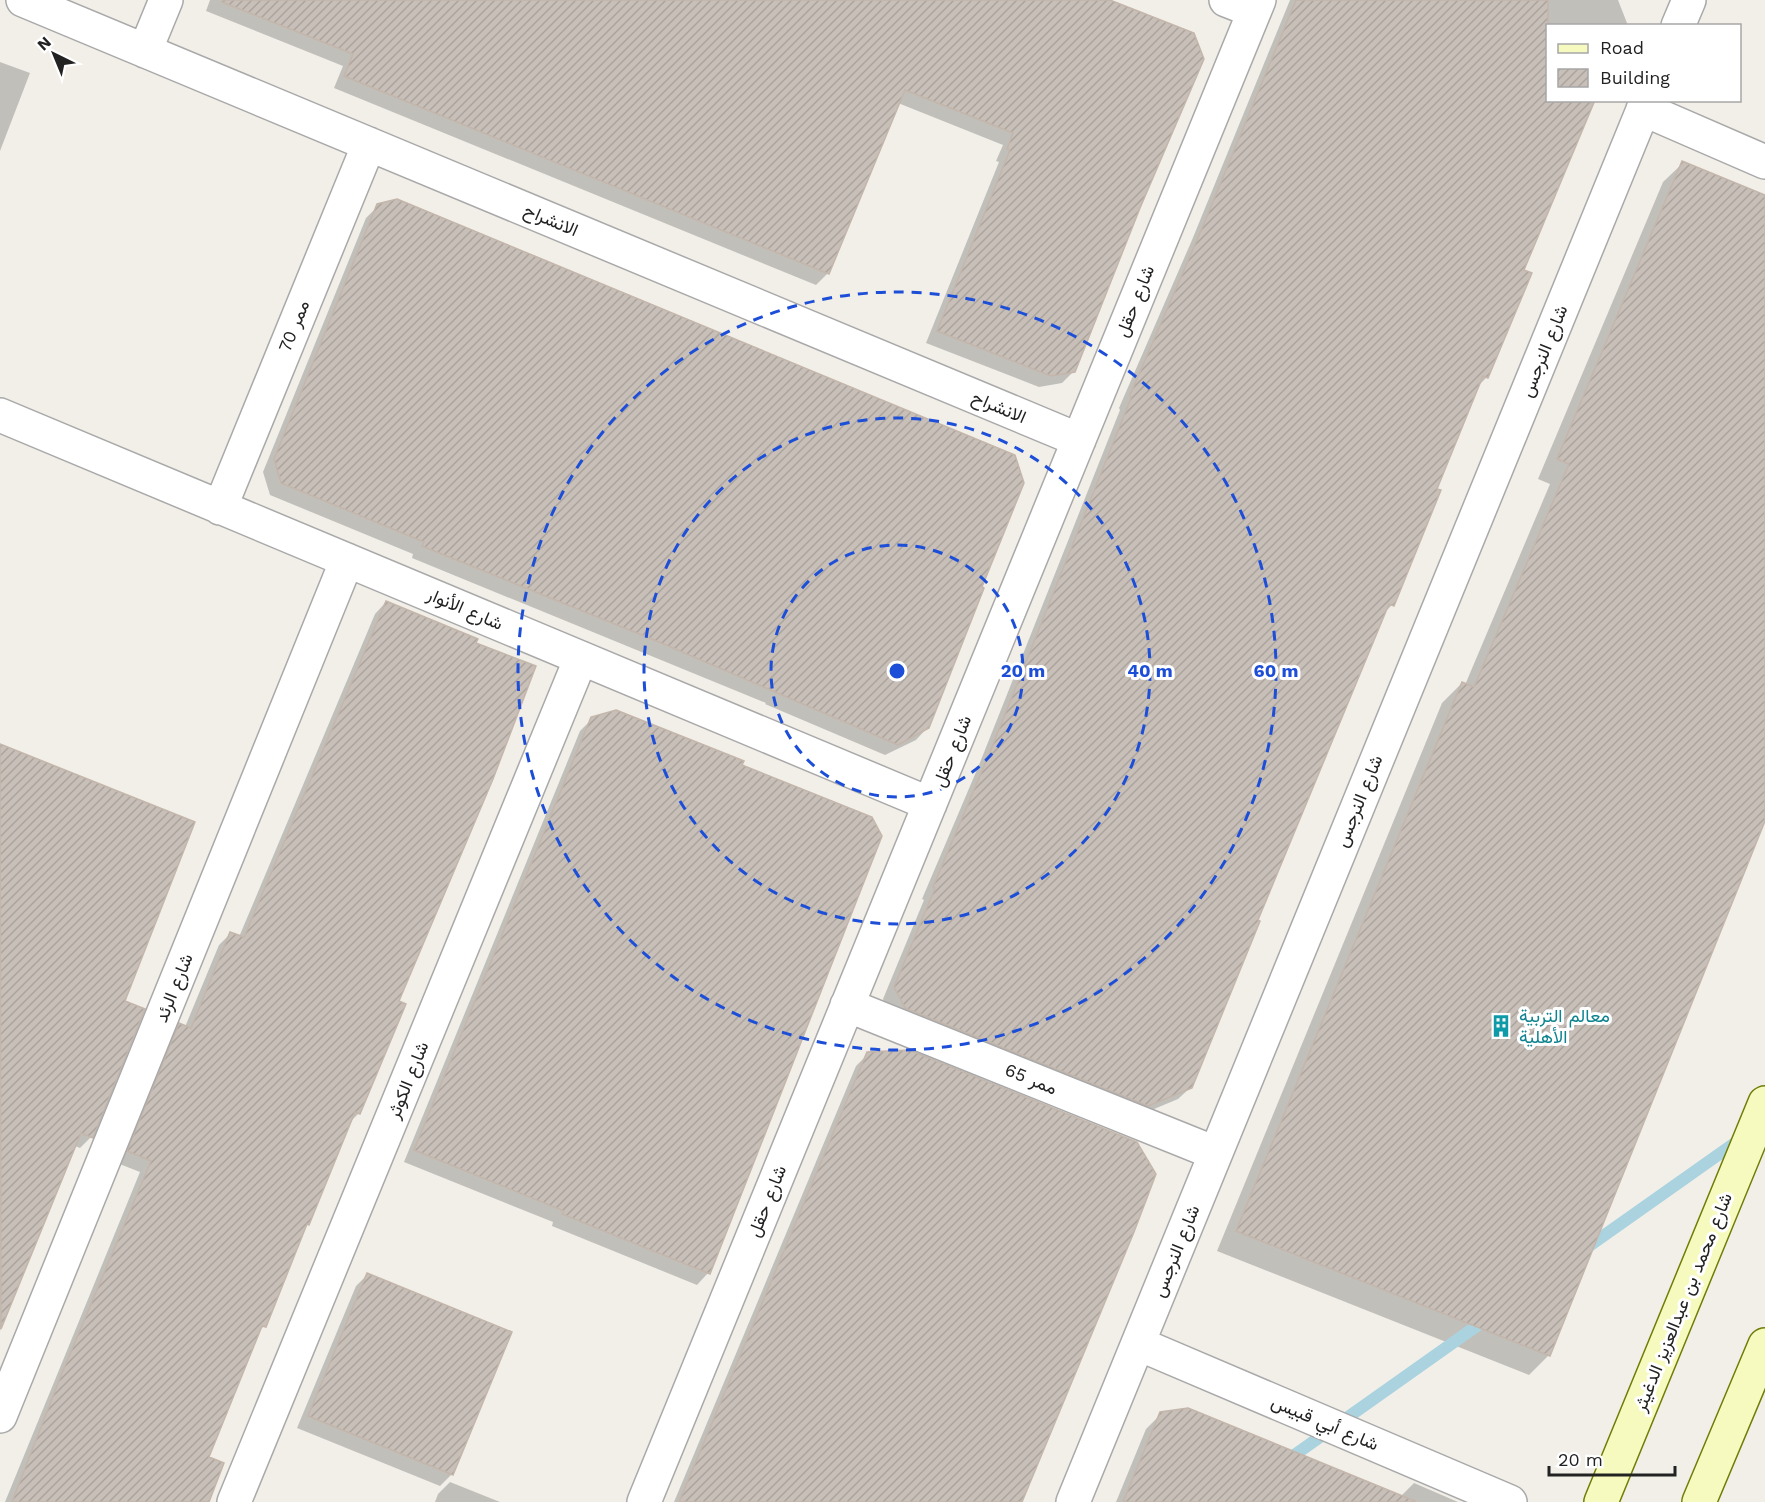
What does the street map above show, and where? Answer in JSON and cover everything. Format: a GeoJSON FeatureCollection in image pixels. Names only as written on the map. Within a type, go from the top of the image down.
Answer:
{"type":"FeatureCollection","features":[{"type":"Feature","properties":{"kind":"street","name":"الانشراح"},"geometry":{"type":"LineString","coordinates":[[23,0],[1079,440]]}},
{"type":"Feature","properties":{"kind":"street"},"geometry":{"type":"LineString","coordinates":[[145,51],[166,0]]}},
{"type":"Feature","properties":{"kind":"street"},"geometry":{"type":"LineString","coordinates":[[1679,24],[1689,0]]}},
{"type":"Feature","properties":{"kind":"street","name":"شارع حقل"},"geometry":{"type":"LineString","coordinates":[[644,1502],[1079,440],[1246,4]]}},
{"type":"Feature","properties":{"kind":"street"},"geometry":{"type":"LineString","coordinates":[[1645,105],[1765,162]]}},
{"type":"Feature","properties":{"kind":"street","name":"شارع النرجس"},"geometry":{"type":"LineString","coordinates":[[1073,1502],[1645,105]]}},
{"type":"Feature","properties":{"kind":"street","name":"ممر 70"},"geometry":{"type":"LineString","coordinates":[[219,508],[369,144]]}},
{"type":"Feature","properties":{"kind":"street","name":"شارع الأنوار"},"geometry":{"type":"LineString","coordinates":[[0,415],[930,804]]}},
{"type":"Feature","properties":{"kind":"street","name":"شارع الرئد"},"geometry":{"type":"LineString","coordinates":[[0,1416],[347,560]]}},
{"type":"Feature","properties":{"kind":"street","name":"شارع الكوثر"},"geometry":{"type":"LineString","coordinates":[[234,1502],[581,658]]}},
{"type":"Feature","properties":{"kind":"street","name":"ممر 65"},"geometry":{"type":"LineString","coordinates":[[848,1005],[1215,1152]]}},
{"type":"Feature","properties":{"kind":"street","name":"شارع محمد بن عبدالعزيز الدغيثر"},"geometry":{"type":"LineString","coordinates":[[1600,1502],[1765,1103]]}},
{"type":"Feature","properties":{"kind":"street","name":"شارع أبي قبيس"},"geometry":{"type":"LineString","coordinates":[[1139,1344],[1510,1502]]}},
{"type":"Feature","properties":{"kind":"street"},"geometry":{"type":"LineString","coordinates":[[1699,1502],[1765,1345]]}},
{"type":"Feature","properties":{"kind":"building"},"geometry":{"type":"Polygon","coordinates":[[[223,0],[1110,0],[1194,33],[1204,59],[1140,208],[1075,372],[1051,376],[937,331],[1010,150],[1007,149],[1013,133],[905,90],[829,274],[344,76],[353,54],[222,2],[223,0]]]}},
{"type":"Feature","properties":{"kind":"building"},"geometry":{"type":"Polygon","coordinates":[[[1296,0],[1548,0],[1546,102],[1594,102],[1524,270],[1532,273],[1488,378],[1483,376],[1437,489],[1441,490],[1394,606],[1389,604],[1258,920],[1260,921],[1192,1088],[1148,1106],[905,1008],[894,987],[990,752],[1131,398],[1130,395],[1203,226],[1296,0]]]}},
{"type":"Feature","properties":{"kind":"building","name":"معالم التربية الأهلية"},"geometry":{"type":"Polygon","coordinates":[[[1682,161],[1765,195],[1765,821],[1550,1356],[1236,1231],[1462,682],[1474,687],[1569,464],[1557,459],[1682,161]]]}},
{"type":"Feature","properties":{"kind":"building"},"geometry":{"type":"Polygon","coordinates":[[[397,199],[1015,455],[1024,483],[929,728],[898,745],[659,642],[422,546],[424,542],[281,483],[274,459],[377,204],[397,199]]]}},
{"type":"Feature","properties":{"kind":"building"},"geometry":{"type":"Polygon","coordinates":[[[386,601],[478,639],[476,643],[536,666],[493,779],[399,1001],[406,1004],[360,1114],[355,1112],[266,1327],[262,1326],[209,1457],[224,1463],[209,1502],[12,1502],[60,1378],[151,1161],[127,1151],[179,1023],[191,1028],[230,932],[244,937],[386,601]]]}},
{"type":"Feature","properties":{"kind":"building"},"geometry":{"type":"Polygon","coordinates":[[[616,710],[744,761],[742,765],[872,817],[882,836],[710,1274],[562,1214],[564,1211],[414,1150],[591,717],[616,710]]]}},
{"type":"Feature","properties":{"kind":"building"},"geometry":{"type":"Polygon","coordinates":[[[0,744],[195,822],[125,1001],[145,1009],[93,1138],[81,1133],[1,1329],[0,744]]]}},
{"type":"Feature","properties":{"kind":"building"},"geometry":{"type":"Polygon","coordinates":[[[909,1050],[1137,1142],[1156,1174],[1022,1502],[679,1502],[867,1052],[909,1050]]]}},
{"type":"Feature","properties":{"kind":"building"},"geometry":{"type":"Polygon","coordinates":[[[367,1273],[512,1332],[453,1475],[308,1416],[367,1273]]]}},
{"type":"Feature","properties":{"kind":"building"},"geometry":{"type":"Polygon","coordinates":[[[1188,1408],[1415,1501],[1123,1502],[1160,1412],[1188,1408]]]}},
{"type":"Feature","properties":{"kind":"waterway"},"geometry":{"type":"LineString","coordinates":[[1582,1251],[1742,1138]]}},
{"type":"Feature","properties":{"kind":"waterway"},"geometry":{"type":"LineString","coordinates":[[1286,1461],[1488,1318]]}},
{"type":"Feature","properties":{"kind":"place","name":"معالم التربية الأهلية"},"geometry":{"type":"Point","coordinates":[1501,1026]}}]}
